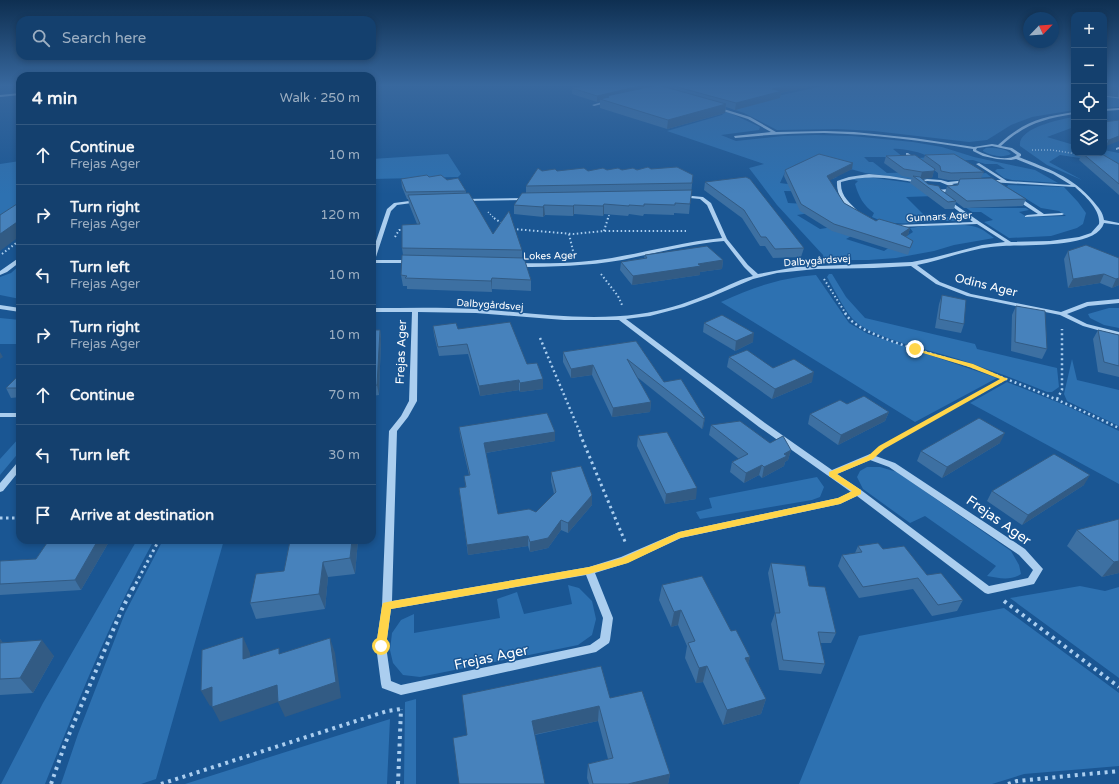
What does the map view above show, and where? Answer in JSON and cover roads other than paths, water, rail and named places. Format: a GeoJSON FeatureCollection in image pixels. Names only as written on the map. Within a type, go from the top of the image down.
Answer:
{"type":"FeatureCollection","features":[{"type":"Feature","properties":{"kind":"street"},"geometry":{"type":"LineString","coordinates":[[755,122],[775,133]]}},
{"type":"Feature","properties":{"kind":"street"},"geometry":{"type":"LineString","coordinates":[[999,146],[1012,133],[1023,126],[1037,122]]}},
{"type":"Feature","properties":{"kind":"street"},"geometry":{"type":"LineString","coordinates":[[734,137],[775,133],[829,132],[870,134],[932,141],[974,148],[985,145],[999,146],[1015,150],[1020,155],[1017,158]]}},
{"type":"Feature","properties":{"kind":"street"},"geometry":{"type":"LineString","coordinates":[[974,148],[977,152],[989,157],[1004,159],[1017,158],[1065,178],[1077,186],[1100,212],[1102,221],[1119,224]]}},
{"type":"Feature","properties":{"kind":"street"},"geometry":{"type":"LineString","coordinates":[[907,154],[919,162]]}},
{"type":"Feature","properties":{"kind":"street"},"geometry":{"type":"LineString","coordinates":[[978,164],[1006,181]]}},
{"type":"Feature","properties":{"kind":"street"},"geometry":{"type":"LineString","coordinates":[[859,213],[853,210],[844,199],[838,188],[839,181],[849,177],[867,175],[904,178],[921,182],[935,178],[954,186],[953,190],[940,191],[924,187],[920,184],[921,182]]}},
{"type":"Feature","properties":{"kind":"street"},"geometry":{"type":"LineString","coordinates":[[983,181],[1006,181],[1077,186]]}},
{"type":"Feature","properties":{"kind":"street"},"geometry":{"type":"LineString","coordinates":[[990,181],[996,186]]}},
{"type":"Feature","properties":{"kind":"street"},"geometry":{"type":"LineString","coordinates":[[949,183],[969,182]]}},
{"type":"Feature","properties":{"kind":"street","name":"Gunnars Ager"},"geometry":{"type":"LineString","coordinates":[[940,191],[941,195],[978,223],[1009,243]]}},
{"type":"Feature","properties":{"kind":"street"},"geometry":{"type":"LineString","coordinates":[[1010,194],[1043,215]]}},
{"type":"Feature","properties":{"kind":"street"},"geometry":{"type":"LineString","coordinates":[[678,196],[701,198],[709,204],[726,239],[746,266],[757,276]]}},
{"type":"Feature","properties":{"kind":"street"},"geometry":{"type":"LineString","coordinates":[[459,200],[536,199]]}},
{"type":"Feature","properties":{"kind":"street"},"geometry":{"type":"LineString","coordinates":[[376,248],[389,210],[396,204],[424,201]]}},
{"type":"Feature","properties":{"kind":"street"},"geometry":{"type":"LineString","coordinates":[[1027,216],[1062,214]]}},
{"type":"Feature","properties":{"kind":"street","name":"Dalbygårdsvej"},"geometry":{"type":"LineString","coordinates":[[376,310],[416,309],[472,311],[579,320],[624,317],[665,310],[703,299],[757,276],[791,269],[912,264],[935,260],[971,249],[1009,243],[1044,243],[1080,238],[1092,234],[1100,228],[1102,221]]}},
{"type":"Feature","properties":{"kind":"street","name":"Gunnars Ager"},"geometry":{"type":"LineString","coordinates":[[893,226],[905,227],[929,224],[978,223]]}},
{"type":"Feature","properties":{"kind":"street","name":"Lokes Ager"},"geometry":{"type":"LineString","coordinates":[[515,265],[579,264],[622,258],[704,241],[726,239]]}},
{"type":"Feature","properties":{"kind":"street"},"geometry":{"type":"LineString","coordinates":[[376,261],[420,262]]}},
{"type":"Feature","properties":{"kind":"street"},"geometry":{"type":"LineString","coordinates":[[0,273],[16,262]]}},
{"type":"Feature","properties":{"kind":"street","name":"Odins Ager"},"geometry":{"type":"LineString","coordinates":[[912,264],[938,283],[969,295],[1062,314],[1085,325],[1119,334]]}},
{"type":"Feature","properties":{"kind":"street"},"geometry":{"type":"LineString","coordinates":[[1062,314],[1087,304],[1119,301]]}},
{"type":"Feature","properties":{"kind":"street"},"geometry":{"type":"LineString","coordinates":[[2,309],[16,310]]}},
{"type":"Feature","properties":{"kind":"street","name":"Frejas Ager"},"geometry":{"type":"LineString","coordinates":[[416,309],[413,401],[404,417],[393,431],[387,606],[381,646],[386,684],[401,690],[592,649],[605,640],[608,618],[589,571]]}},
{"type":"Feature","properties":{"kind":"street"},"geometry":{"type":"LineString","coordinates":[[387,606],[589,571],[631,557],[679,535],[840,501],[858,492],[762,425],[624,317]]}},
{"type":"Feature","properties":{"kind":"street"},"geometry":{"type":"LineString","coordinates":[[0,415],[16,415]]}},
{"type":"Feature","properties":{"kind":"street","name":"Frejas Ager"},"geometry":{"type":"LineString","coordinates":[[831,474],[870,457],[892,465],[1022,552],[1038,569],[1032,581],[988,590],[858,492]]}},
{"type":"Feature","properties":{"kind":"street"},"geometry":{"type":"LineString","coordinates":[[0,490],[16,470]]}}]}
